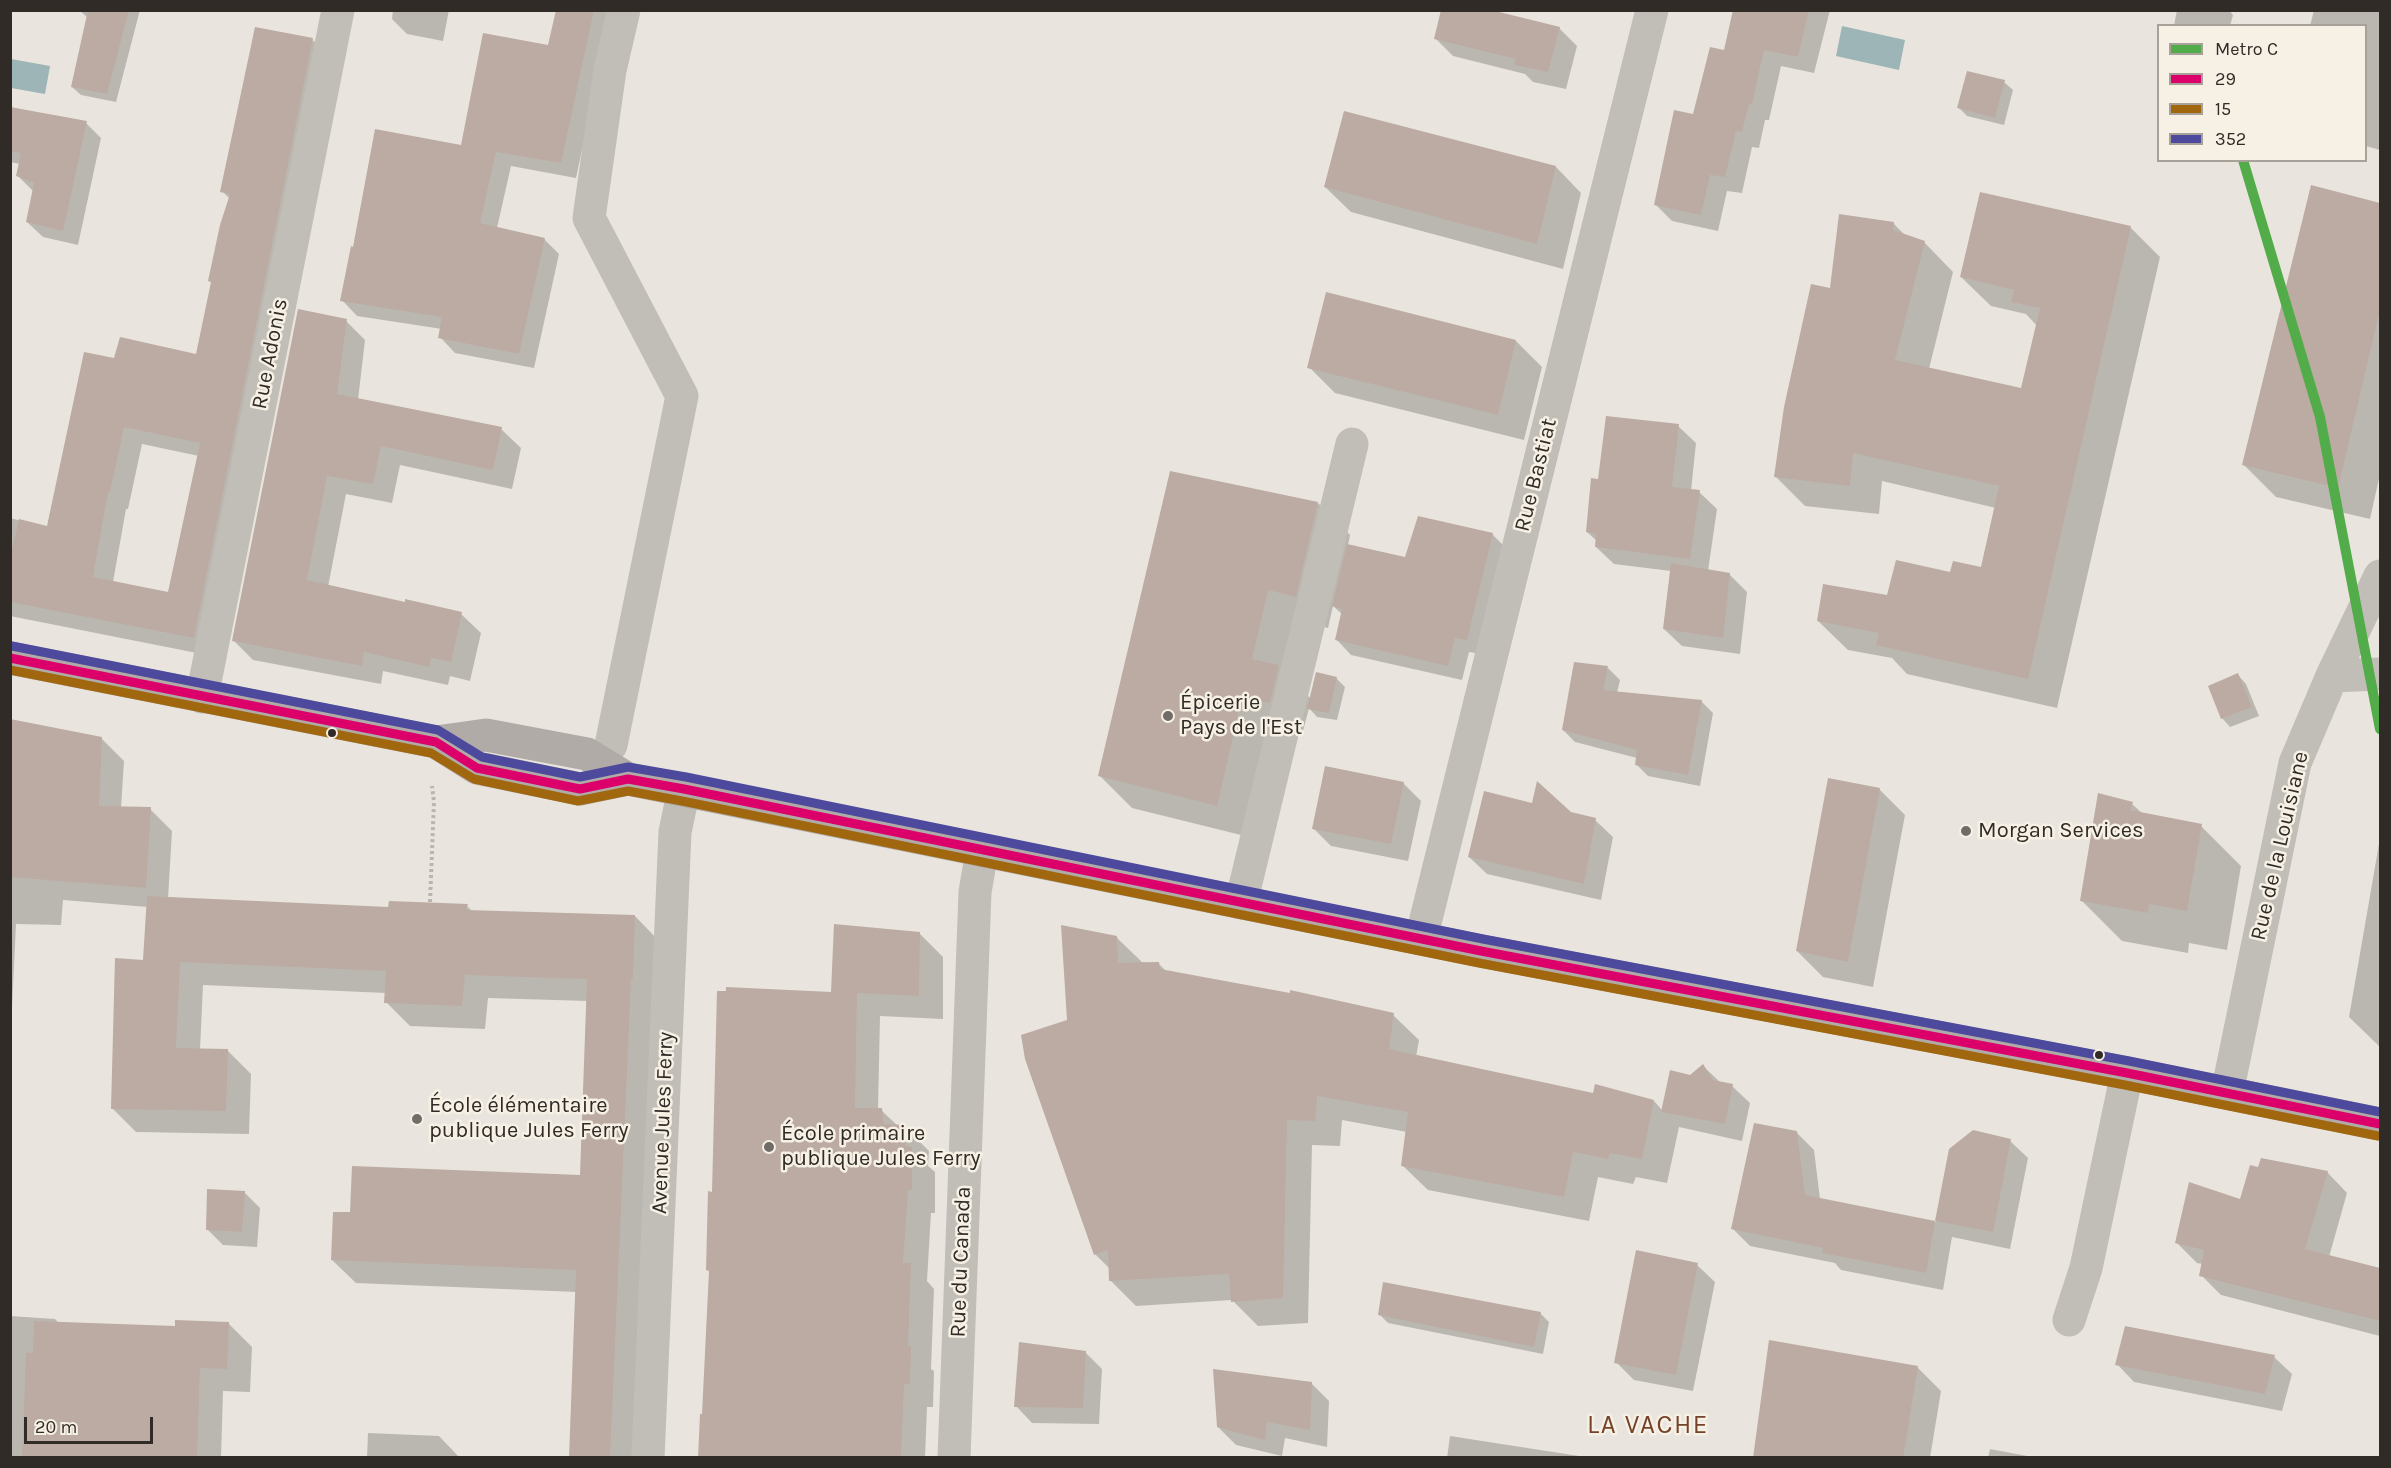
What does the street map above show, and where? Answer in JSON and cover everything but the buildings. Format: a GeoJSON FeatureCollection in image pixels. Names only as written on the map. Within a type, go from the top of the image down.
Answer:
{"type":"FeatureCollection","features":[{"type":"Feature","properties":{"kind":"main road"},"geometry":{"type":"LineString","coordinates":[[10,658],[436,742],[477,768],[580,789],[628,779],[684,789],[1421,939],[2127,1073],[2380,1124]]}},
{"type":"Feature","properties":{"kind":"street","name":"Rue Adonis"},"geometry":{"type":"LineString","coordinates":[[202,697],[338,10]]}},
{"type":"Feature","properties":{"kind":"street"},"geometry":{"type":"LineString","coordinates":[[611,745],[682,396],[589,218],[610,70],[624,10]]}},
{"type":"Feature","properties":{"kind":"street","name":"Rue Bastiat"},"geometry":{"type":"LineString","coordinates":[[1421,939],[1652,10]]}},
{"type":"Feature","properties":{"kind":"street"},"geometry":{"type":"LineString","coordinates":[[1241,903],[1352,444]]}},
{"type":"Feature","properties":{"kind":"street","name":"Rue de la Louisiane"},"geometry":{"type":"LineString","coordinates":[[2227,1093],[2295,763],[2332,675],[2380,576]]}},
{"type":"Feature","properties":{"kind":"street"},"geometry":{"type":"LineString","coordinates":[[2332,675],[2380,674]]}},
{"type":"Feature","properties":{"kind":"street","name":"Avenue Jules Ferry"},"geometry":{"type":"LineString","coordinates":[[648,1458],[675,832],[684,789]]}},
{"type":"Feature","properties":{"kind":"street","name":"Rue du Canada"},"geometry":{"type":"LineString","coordinates":[[954,1458],[975,892],[982,851]]}},
{"type":"Feature","properties":{"kind":"street"},"geometry":{"type":"LineString","coordinates":[[2069,1320],[2086,1268],[2127,1073]]}},
{"type":"Feature","properties":{"kind":"path"},"geometry":{"type":"LineString","coordinates":[[430,902],[434,802]]}},
{"type":"Feature","properties":{"kind":"water"},"geometry":{"type":"Polygon","coordinates":[[[1842,26],[1905,40],[1899,70],[1836,56],[1842,26]]]}},
{"type":"Feature","properties":{"kind":"water"},"geometry":{"type":"Polygon","coordinates":[[[11,59],[50,66],[45,94],[11,88],[11,59]]]}},
{"type":"Feature","properties":{"kind":"metro line","name":"C"},"geometry":{"type":"LineString","coordinates":[[2244,162],[2320,417],[2380,729]]}},
{"type":"Feature","properties":{"kind":"transit line","name":"352"},"geometry":{"type":"LineString","coordinates":[[12,646],[438,730],[482,757],[580,777],[628,767],[686,777],[1483,939],[2129,1061],[2380,1112]]}},
{"type":"Feature","properties":{"kind":"transit line","name":"29"},"geometry":{"type":"LineString","coordinates":[[10,658],[436,742],[477,768],[580,789],[628,779],[684,789],[1481,951],[2127,1073],[2380,1124]]}},
{"type":"Feature","properties":{"kind":"transit line","name":"15"},"geometry":{"type":"LineString","coordinates":[[10,670],[431,753],[474,779],[578,801],[628,791],[682,801],[1479,963],[2125,1085],[2378,1136]]}},
{"type":"Feature","properties":{"kind":"place","name":"Épicerie Pays de l'Est"},"geometry":{"type":"Point","coordinates":[1168,716]}},
{"type":"Feature","properties":{"kind":"place","name":"Morgan Services"},"geometry":{"type":"Point","coordinates":[1966,831]}},
{"type":"Feature","properties":{"kind":"place","name":"École élémentaire publique Jules Ferry"},"geometry":{"type":"Point","coordinates":[417,1119]}},
{"type":"Feature","properties":{"kind":"place","name":"École primaire publique Jules Ferry"},"geometry":{"type":"Point","coordinates":[769,1147]}},
{"type":"Feature","properties":{"kind":"district","name":"LA VACHE"},"geometry":{"type":"Point","coordinates":[1648,1426]}}]}
